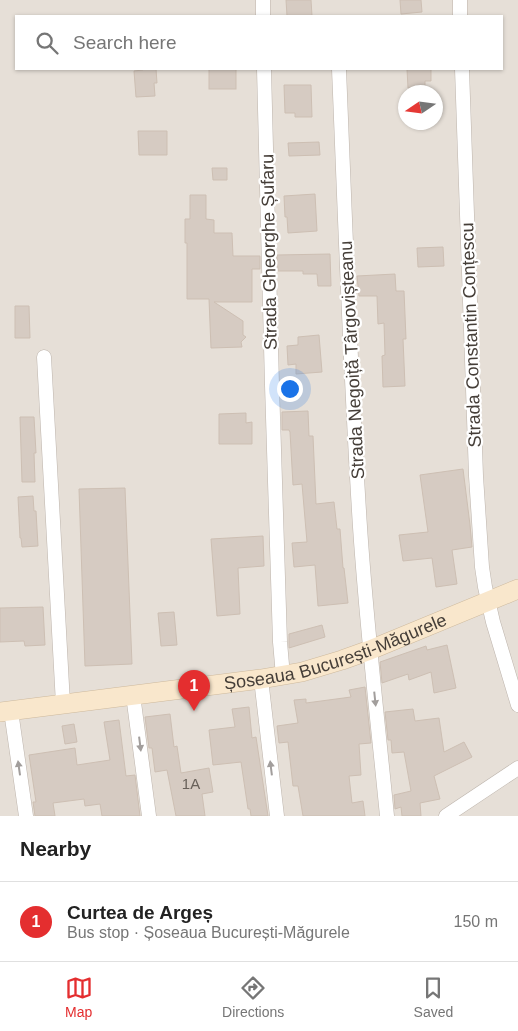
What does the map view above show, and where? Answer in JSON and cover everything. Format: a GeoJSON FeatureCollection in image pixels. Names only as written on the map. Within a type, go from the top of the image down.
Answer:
{"type":"FeatureCollection","features":[{"type":"Feature","properties":{"kind":"main road","name":"Șoseaua București-Măgurele"},"geometry":{"type":"LineString","coordinates":[[6,712],[283,676],[324,666],[370,650],[518,589]]}},
{"type":"Feature","properties":{"kind":"street"},"geometry":{"type":"LineString","coordinates":[[263,0],[263,15]]}},
{"type":"Feature","properties":{"kind":"street"},"geometry":{"type":"LineString","coordinates":[[460,0],[460,15]]}},
{"type":"Feature","properties":{"kind":"street","name":"Strada Gheorghe Șufaru"},"geometry":{"type":"LineString","coordinates":[[264,70],[280,642],[283,676]]}},
{"type":"Feature","properties":{"kind":"street","name":"Strada Negoiță Târgovișteanu"},"geometry":{"type":"LineString","coordinates":[[339,70],[360,532],[370,650],[388,816]]}},
{"type":"Feature","properties":{"kind":"street","name":"Strada Constantin Conțescu"},"geometry":{"type":"LineString","coordinates":[[462,70],[476,476],[482,567],[493,622],[518,705]]}},
{"type":"Feature","properties":{"kind":"street"},"geometry":{"type":"LineString","coordinates":[[44,357],[63,704]]}},
{"type":"Feature","properties":{"kind":"street"},"geometry":{"type":"LineString","coordinates":[[261,679],[277,816]]}},
{"type":"Feature","properties":{"kind":"street"},"geometry":{"type":"LineString","coordinates":[[134,695],[149,816]]}},
{"type":"Feature","properties":{"kind":"street"},"geometry":{"type":"LineString","coordinates":[[6,712],[26,816]]}},
{"type":"Feature","properties":{"kind":"street"},"geometry":{"type":"LineString","coordinates":[[446,816],[518,768]]}},
{"type":"Feature","properties":{"kind":"shaded area"},"geometry":{"type":"Polygon","coordinates":[[[0,0],[518,0],[518,816],[0,816],[0,0]]]}},
{"type":"Feature","properties":{"kind":"building"},"geometry":{"type":"Polygon","coordinates":[[[286,0],[311,0],[312,15],[287,15],[286,0]]]}},
{"type":"Feature","properties":{"kind":"building"},"geometry":{"type":"Polygon","coordinates":[[[400,0],[421,0],[422,12],[401,14],[400,0]]]}},
{"type":"Feature","properties":{"kind":"building"},"geometry":{"type":"Polygon","coordinates":[[[156,70],[157,83],[154,83],[155,96],[136,97],[134,71],[156,70]]]}},
{"type":"Feature","properties":{"kind":"building"},"geometry":{"type":"Polygon","coordinates":[[[209,70],[236,70],[236,89],[209,89],[209,70]]]}},
{"type":"Feature","properties":{"kind":"building"},"geometry":{"type":"Polygon","coordinates":[[[407,70],[431,70],[431,81],[425,81],[425,85],[408,85],[407,70]]]}},
{"type":"Feature","properties":{"kind":"building"},"geometry":{"type":"Polygon","coordinates":[[[284,85],[311,85],[312,117],[295,117],[295,113],[285,113],[284,85]]]}},
{"type":"Feature","properties":{"kind":"building"},"geometry":{"type":"Polygon","coordinates":[[[138,131],[167,131],[167,155],[139,155],[138,131]]]}},
{"type":"Feature","properties":{"kind":"building"},"geometry":{"type":"Polygon","coordinates":[[[319,142],[320,155],[289,156],[288,143],[319,142]]]}},
{"type":"Feature","properties":{"kind":"building"},"geometry":{"type":"Polygon","coordinates":[[[212,168],[227,168],[227,180],[213,180],[212,168]]]}},
{"type":"Feature","properties":{"kind":"building"},"geometry":{"type":"Polygon","coordinates":[[[315,194],[317,231],[288,233],[284,196],[315,194]]]}},
{"type":"Feature","properties":{"kind":"building"},"geometry":{"type":"Polygon","coordinates":[[[190,195],[206,195],[206,219],[214,220],[214,233],[232,233],[233,256],[260,256],[260,269],[252,269],[252,302],[214,302],[243,321],[243,335],[246,337],[241,342],[242,347],[211,348],[209,299],[187,299],[185,219],[190,219],[190,195]]]}},
{"type":"Feature","properties":{"kind":"building"},"geometry":{"type":"Polygon","coordinates":[[[443,247],[444,266],[418,267],[417,248],[443,247]]]}},
{"type":"Feature","properties":{"kind":"building"},"geometry":{"type":"Polygon","coordinates":[[[330,254],[331,286],[318,286],[317,274],[303,274],[303,271],[278,271],[277,255],[330,254]]]}},
{"type":"Feature","properties":{"kind":"building"},"geometry":{"type":"Polygon","coordinates":[[[395,274],[396,291],[404,291],[406,339],[403,339],[405,386],[383,387],[384,323],[378,324],[377,296],[359,296],[357,276],[395,274]]]}},
{"type":"Feature","properties":{"kind":"building"},"geometry":{"type":"Polygon","coordinates":[[[15,306],[29,306],[30,338],[15,338],[15,306]]]}},
{"type":"Feature","properties":{"kind":"building"},"geometry":{"type":"Polygon","coordinates":[[[319,335],[322,372],[296,374],[296,364],[288,365],[287,346],[298,345],[298,337],[319,335]]]}},
{"type":"Feature","properties":{"kind":"building"},"geometry":{"type":"Polygon","coordinates":[[[308,411],[309,436],[313,436],[316,504],[334,502],[337,529],[340,529],[348,603],[318,606],[315,565],[294,567],[292,543],[307,542],[302,484],[293,485],[290,432],[289,430],[282,430],[282,412],[308,411]]]}},
{"type":"Feature","properties":{"kind":"building"},"geometry":{"type":"Polygon","coordinates":[[[246,413],[246,423],[252,422],[252,444],[219,444],[219,414],[246,413]]]}},
{"type":"Feature","properties":{"kind":"building"},"geometry":{"type":"Polygon","coordinates":[[[20,417],[34,417],[35,482],[22,482],[20,417]]]}},
{"type":"Feature","properties":{"kind":"building"},"geometry":{"type":"Polygon","coordinates":[[[463,469],[472,547],[452,550],[457,584],[436,587],[432,558],[403,561],[399,535],[428,532],[420,475],[463,469]]]}},
{"type":"Feature","properties":{"kind":"building"},"geometry":{"type":"Polygon","coordinates":[[[125,488],[132,664],[85,666],[79,489],[125,488]]]}},
{"type":"Feature","properties":{"kind":"building"},"geometry":{"type":"Polygon","coordinates":[[[33,496],[38,546],[22,547],[18,497],[33,496]]]}},
{"type":"Feature","properties":{"kind":"building"},"geometry":{"type":"Polygon","coordinates":[[[263,536],[264,566],[238,568],[240,614],[217,616],[211,539],[263,536]]]}},
{"type":"Feature","properties":{"kind":"building"},"geometry":{"type":"Polygon","coordinates":[[[43,607],[45,645],[25,646],[24,641],[0,642],[0,608],[43,607]]]}},
{"type":"Feature","properties":{"kind":"building"},"geometry":{"type":"Polygon","coordinates":[[[174,612],[177,645],[161,646],[158,613],[174,612]]]}},
{"type":"Feature","properties":{"kind":"building"},"geometry":{"type":"Polygon","coordinates":[[[322,625],[325,637],[289,648],[289,634],[322,625]]]}},
{"type":"Feature","properties":{"kind":"building"},"geometry":{"type":"Polygon","coordinates":[[[447,645],[456,688],[434,693],[431,672],[409,680],[408,674],[382,683],[380,662],[426,646],[427,650],[447,645]]]}},
{"type":"Feature","properties":{"kind":"building"},"geometry":{"type":"Polygon","coordinates":[[[365,687],[371,743],[359,744],[361,775],[349,776],[352,803],[363,801],[365,816],[303,816],[298,786],[293,786],[288,742],[279,743],[277,726],[298,723],[294,700],[306,699],[306,703],[351,697],[349,690],[365,687]]]}},
{"type":"Feature","properties":{"kind":"building"},"geometry":{"type":"Polygon","coordinates":[[[249,707],[252,738],[256,737],[268,816],[251,816],[250,809],[248,809],[241,762],[213,765],[209,730],[235,727],[232,709],[249,707]]]}},
{"type":"Feature","properties":{"kind":"building"},"geometry":{"type":"Polygon","coordinates":[[[413,709],[415,721],[439,718],[444,752],[464,742],[472,757],[434,776],[440,799],[420,803],[421,816],[402,816],[401,807],[395,809],[394,795],[411,791],[404,752],[392,753],[391,740],[388,740],[385,712],[413,709]]]}},
{"type":"Feature","properties":{"kind":"building"},"geometry":{"type":"Polygon","coordinates":[[[170,714],[174,747],[177,746],[181,773],[209,768],[213,792],[202,794],[205,816],[176,816],[167,770],[155,772],[152,748],[149,748],[145,717],[170,714]]]}},
{"type":"Feature","properties":{"kind":"building"},"geometry":{"type":"Polygon","coordinates":[[[119,720],[126,776],[135,775],[140,816],[102,816],[100,804],[85,806],[84,799],[53,803],[55,816],[35,816],[33,802],[36,802],[29,755],[75,748],[77,765],[110,760],[104,722],[119,720]]]}},
{"type":"Feature","properties":{"kind":"building"},"geometry":{"type":"Polygon","coordinates":[[[74,724],[77,742],[65,744],[62,726],[74,724]]]}},
{"type":"Feature","properties":{"kind":"place","name":"Curtea de Argeș"},"geometry":{"type":"Point","coordinates":[194,711]}}]}
